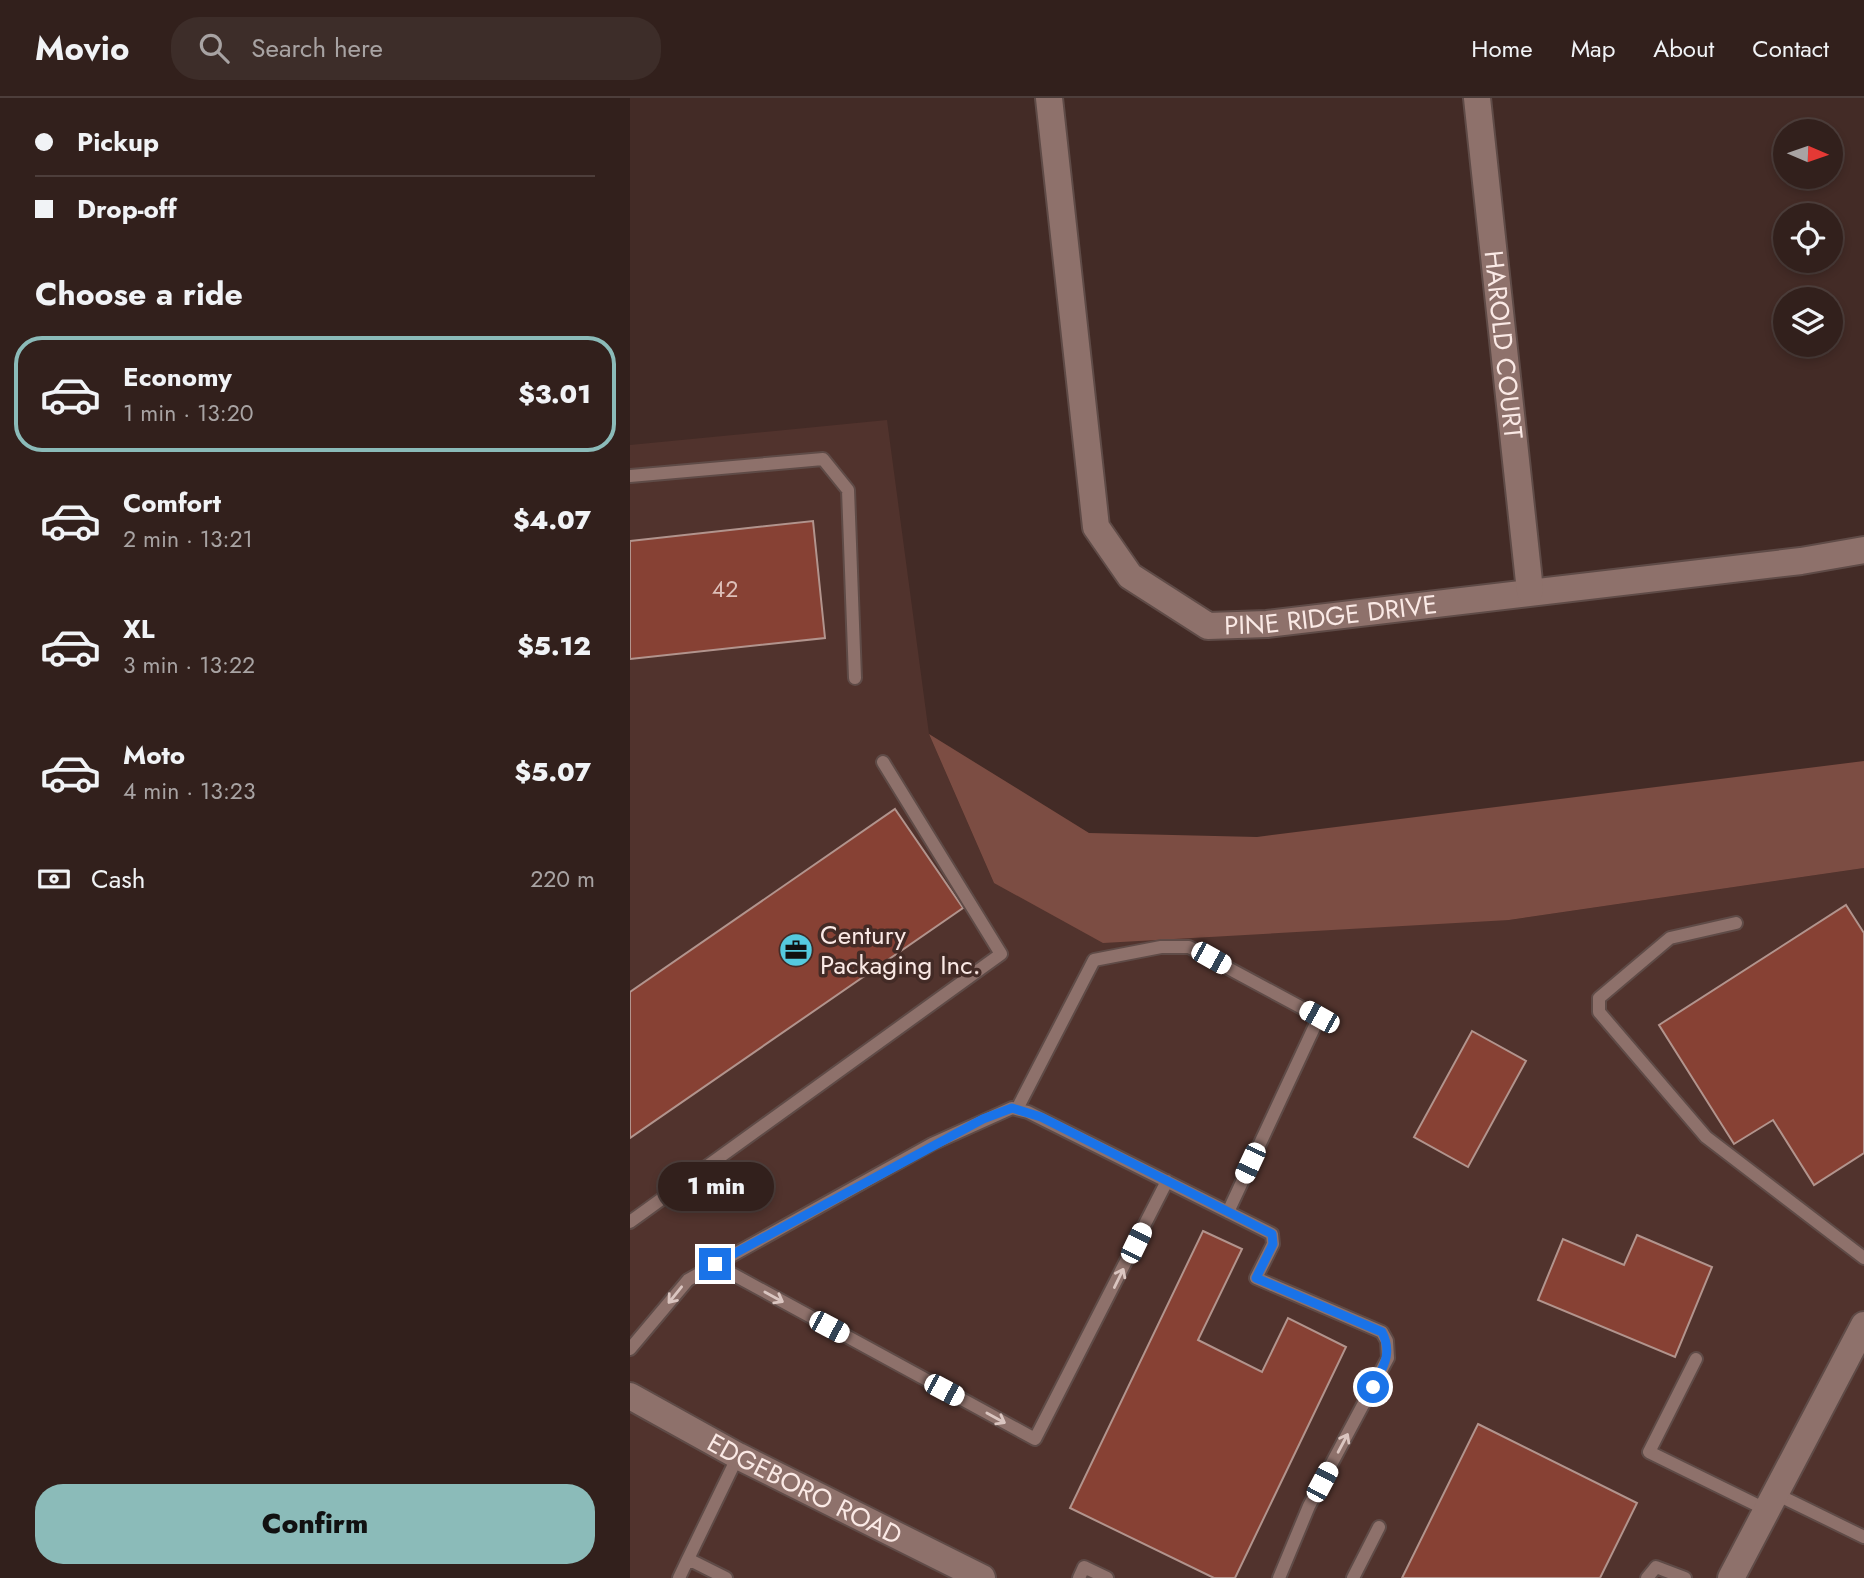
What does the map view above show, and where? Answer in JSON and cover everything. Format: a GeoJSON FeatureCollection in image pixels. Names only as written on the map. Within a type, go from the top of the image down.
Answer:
{"type":"FeatureCollection","features":[{"type":"Feature","properties":{"kind":"street","name":"PINE RIDGE DRIVE"},"geometry":{"type":"LineString","coordinates":[[1049,98],[1096,527],[1130,576],[1208,626],[1267,624],[1801,561],[1864,550]]}},
{"type":"Feature","properties":{"kind":"street","name":"HAROLD COURT"},"geometry":{"type":"LineString","coordinates":[[1476,98],[1530,591]]}},
{"type":"Feature","properties":{"kind":"street"},"geometry":{"type":"LineString","coordinates":[[1731,1578],[1864,1325]]}},
{"type":"Feature","properties":{"kind":"street","name":"EDGEBORO ROAD"},"geometry":{"type":"LineString","coordinates":[[630,1396],[738,1457],[982,1578]]}},
{"type":"Feature","properties":{"kind":"lane"},"geometry":{"type":"LineString","coordinates":[[630,476],[822,459],[848,490],[855,678]]}},
{"type":"Feature","properties":{"kind":"lane"},"geometry":{"type":"LineString","coordinates":[[630,1223],[1002,954],[883,762]]}},
{"type":"Feature","properties":{"kind":"lane"},"geometry":{"type":"LineString","coordinates":[[1736,923],[1670,938],[1599,998],[1599,1012],[1706,1137],[1864,1258]]}},
{"type":"Feature","properties":{"kind":"lane"},"geometry":{"type":"LineString","coordinates":[[630,1349],[688,1280],[932,1144],[1014,1109],[1094,960],[1161,947],[1189,947],[1319,1017],[1228,1212]]}},
{"type":"Feature","properties":{"kind":"lane"},"geometry":{"type":"LineString","coordinates":[[1014,1109],[1041,1117],[1272,1234],[1273,1244],[1256,1278],[1382,1332],[1388,1358],[1309,1506],[1279,1578]]}},
{"type":"Feature","properties":{"kind":"lane"},"geometry":{"type":"LineString","coordinates":[[715,1264],[1035,1440],[1167,1181]]}},
{"type":"Feature","properties":{"kind":"lane"},"geometry":{"type":"LineString","coordinates":[[1696,1359],[1649,1452],[1864,1537]]}},
{"type":"Feature","properties":{"kind":"lane"},"geometry":{"type":"LineString","coordinates":[[679,1578],[738,1457]]}},
{"type":"Feature","properties":{"kind":"lane"},"geometry":{"type":"LineString","coordinates":[[1353,1578],[1379,1527]]}},
{"type":"Feature","properties":{"kind":"lane"},"geometry":{"type":"LineString","coordinates":[[688,1559],[726,1578]]}},
{"type":"Feature","properties":{"kind":"lane"},"geometry":{"type":"LineString","coordinates":[[1079,1578],[1084,1567],[1107,1578]]}},
{"type":"Feature","properties":{"kind":"lane"},"geometry":{"type":"LineString","coordinates":[[1647,1578],[1656,1567],[1685,1578]]}},
{"type":"Feature","properties":{"kind":"shaded area"},"geometry":{"type":"Polygon","coordinates":[[[887,420],[929,734],[994,883],[1509,920],[1864,868],[1864,1578],[630,1578],[630,445],[887,420]]]}},
{"type":"Feature","properties":{"kind":"shaded area"},"geometry":{"type":"Polygon","coordinates":[[[929,734],[1089,833],[1257,837],[1864,761],[1864,868],[1509,920],[1103,943],[994,883],[929,734]]]}},
{"type":"Feature","properties":{"kind":"building"},"geometry":{"type":"Polygon","coordinates":[[[813,521],[825,638],[630,659],[630,541],[813,521]]]}},
{"type":"Feature","properties":{"kind":"building","name":"Century Packaging Inc."},"geometry":{"type":"Polygon","coordinates":[[[895,809],[963,908],[630,1138],[630,992],[895,809]]]}},
{"type":"Feature","properties":{"kind":"building"},"geometry":{"type":"Polygon","coordinates":[[[1846,905],[1864,933],[1864,1153],[1814,1185],[1773,1120],[1734,1144],[1659,1025],[1846,905]]]}},
{"type":"Feature","properties":{"kind":"building"},"geometry":{"type":"Polygon","coordinates":[[[1472,1031],[1526,1061],[1468,1167],[1414,1137],[1472,1031]]]}},
{"type":"Feature","properties":{"kind":"building"},"geometry":{"type":"Polygon","coordinates":[[[1203,1231],[1242,1249],[1198,1340],[1262,1372],[1288,1318],[1346,1347],[1235,1578],[1214,1578],[1070,1508],[1203,1231]]]}},
{"type":"Feature","properties":{"kind":"building"},"geometry":{"type":"Polygon","coordinates":[[[1637,1235],[1712,1267],[1675,1357],[1538,1300],[1563,1239],[1624,1265],[1637,1235]]]}},
{"type":"Feature","properties":{"kind":"building"},"geometry":{"type":"Polygon","coordinates":[[[1478,1424],[1637,1503],[1600,1578],[1402,1578],[1478,1424]]]}},
{"type":"Feature","properties":{"kind":"place","name":"Century Packaging Inc."},"geometry":{"type":"Point","coordinates":[796,950]}},
{"type":"Feature","properties":{"kind":"route"},"geometry":{"type":"LineString","coordinates":[[715,1264],[932,1144],[1012,1108],[1041,1117],[1272,1234],[1273,1244],[1256,1278],[1382,1332],[1387,1341],[1388,1358],[1373,1387]]}}]}
